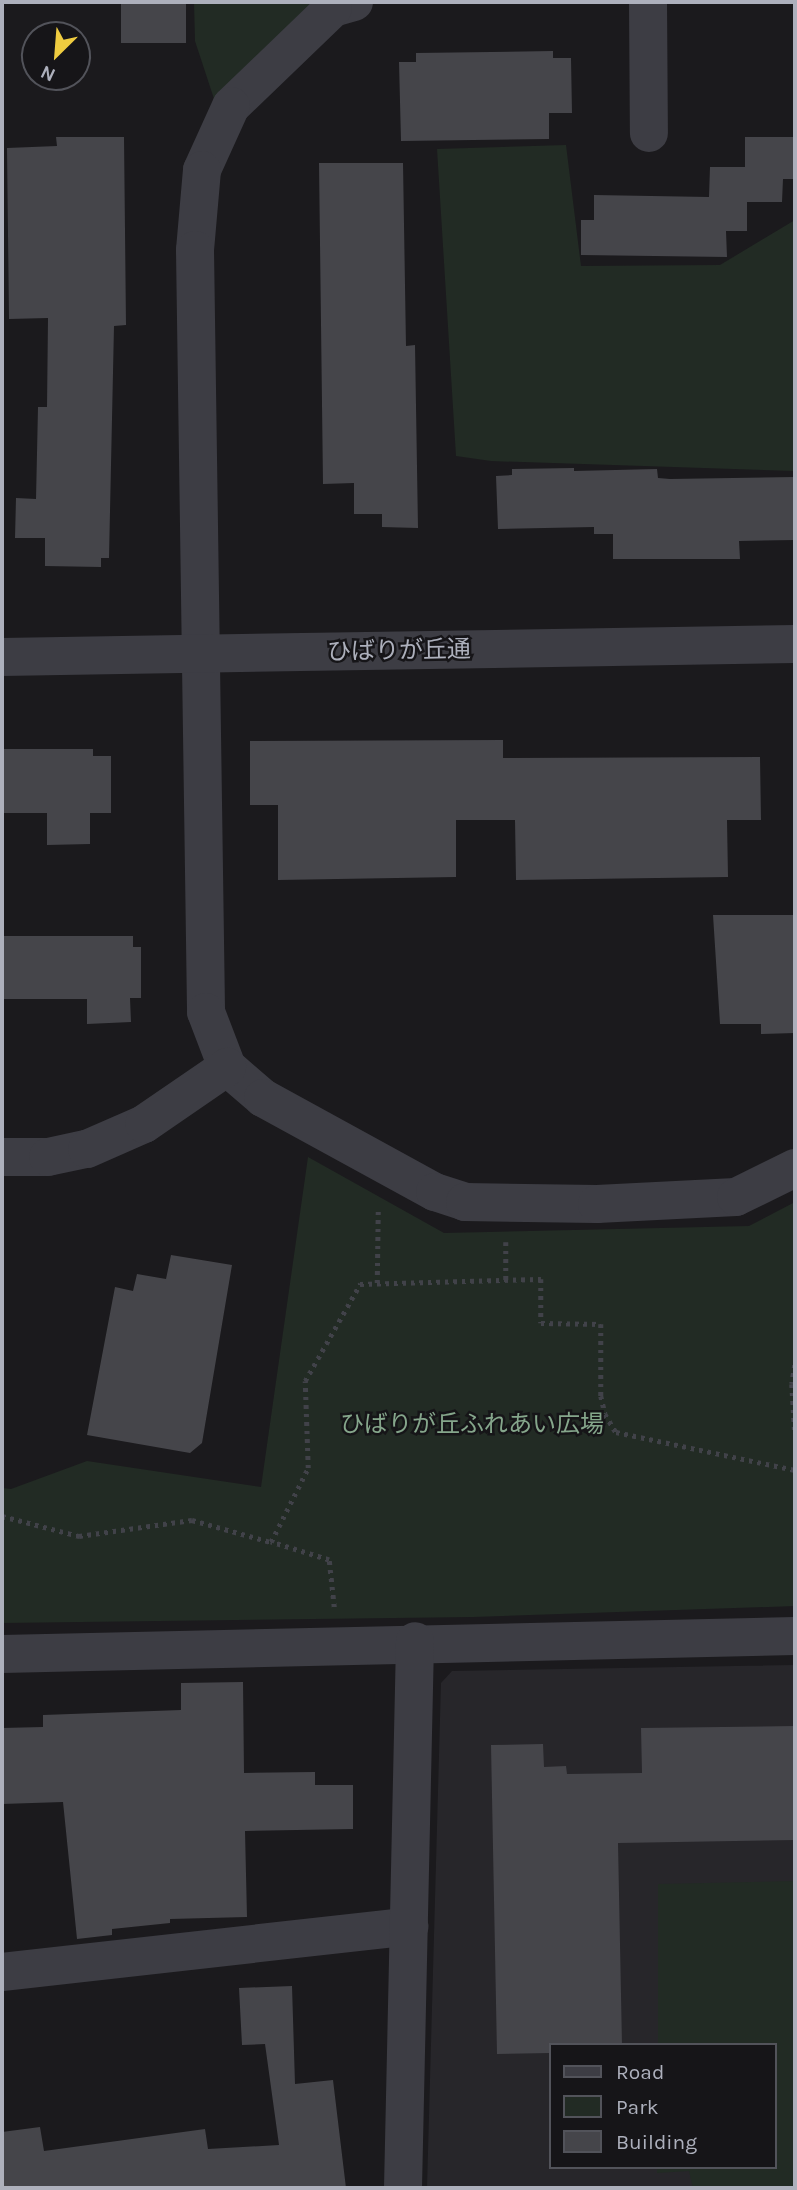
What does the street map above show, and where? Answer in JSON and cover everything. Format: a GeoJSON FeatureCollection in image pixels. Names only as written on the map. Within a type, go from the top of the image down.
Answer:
{"type":"FeatureCollection","features":[{"type":"Feature","properties":{"kind":"street"},"geometry":{"type":"LineString","coordinates":[[354,2],[332,8],[231,106],[202,170],[195,250],[206,1012],[226,1067],[263,1098],[435,1192],[465,1202],[505,1204],[736,1197],[795,1168]]}},
{"type":"Feature","properties":{"kind":"street"},"geometry":{"type":"LineString","coordinates":[[648,2],[649,133]]}},
{"type":"Feature","properties":{"kind":"street","name":"ひばりが丘通"},"geometry":{"type":"LineString","coordinates":[[2,657],[795,644]]}},
{"type":"Feature","properties":{"kind":"street"},"geometry":{"type":"LineString","coordinates":[[2,1157],[48,1157],[87,1149],[144,1125],[226,1067]]}},
{"type":"Feature","properties":{"kind":"street"},"geometry":{"type":"LineString","coordinates":[[2,1654],[415,1641],[795,1636]]}},
{"type":"Feature","properties":{"kind":"street"},"geometry":{"type":"LineString","coordinates":[[403,2188],[415,1641]]}},
{"type":"Feature","properties":{"kind":"street"},"geometry":{"type":"LineString","coordinates":[[2,1972],[410,1926]]}},
{"type":"Feature","properties":{"kind":"path"},"geometry":{"type":"LineString","coordinates":[[377,1283],[379,1161]]}},
{"type":"Feature","properties":{"kind":"path"},"geometry":{"type":"LineString","coordinates":[[271,1542],[308,1468],[305,1381],[360,1284],[541,1279],[541,1323],[601,1324],[601,1396],[604,1414],[616,1432],[795,1470]]}},
{"type":"Feature","properties":{"kind":"path"},"geometry":{"type":"LineString","coordinates":[[795,1365],[795,1434]]}},
{"type":"Feature","properties":{"kind":"path"},"geometry":{"type":"LineString","coordinates":[[2,1516],[79,1536],[192,1520],[329,1560],[339,1643]]}},
{"type":"Feature","properties":{"kind":"shaded area"},"geometry":{"type":"Polygon","coordinates":[[[795,1665],[795,2188],[427,2188],[441,1683],[452,1671],[795,1665]]]}},
{"type":"Feature","properties":{"kind":"green space"},"geometry":{"type":"Polygon","coordinates":[[[194,2],[331,2],[216,105],[195,41],[194,2]]]}},
{"type":"Feature","properties":{"kind":"green space"},"geometry":{"type":"Polygon","coordinates":[[[566,145],[581,266],[720,265],[795,220],[795,471],[491,461],[456,456],[437,149],[566,145]]]}},
{"type":"Feature","properties":{"kind":"green space","name":"ひばりが丘ふれあい広場"},"geometry":{"type":"Polygon","coordinates":[[[308,1157],[444,1233],[749,1226],[795,1202],[795,1606],[473,1617],[2,1623],[2,1488],[11,1489],[87,1461],[261,1487],[308,1157]]]}},
{"type":"Feature","properties":{"kind":"green space"},"geometry":{"type":"Polygon","coordinates":[[[795,1881],[795,2188],[693,2188],[689,2171],[657,2173],[657,2169],[776,2169],[776,2043],[658,2043],[658,1884],[795,1881]]]}},
{"type":"Feature","properties":{"kind":"building"},"geometry":{"type":"Polygon","coordinates":[[[121,2],[186,2],[186,43],[121,43],[121,2]]]}},
{"type":"Feature","properties":{"kind":"building"},"geometry":{"type":"Polygon","coordinates":[[[553,51],[553,58],[571,58],[572,113],[549,113],[549,139],[401,141],[399,62],[416,62],[416,53],[553,51]]]}},
{"type":"Feature","properties":{"kind":"building"},"geometry":{"type":"Polygon","coordinates":[[[56,137],[124,137],[126,325],[114,326],[109,558],[101,558],[101,567],[45,566],[45,538],[15,538],[16,498],[36,499],[38,407],[47,407],[48,318],[9,319],[7,148],[57,146],[56,137]]]}},
{"type":"Feature","properties":{"kind":"building"},"geometry":{"type":"Polygon","coordinates":[[[745,137],[795,137],[795,179],[783,179],[782,202],[747,202],[747,231],[726,231],[727,257],[581,255],[581,220],[594,220],[594,195],[709,197],[710,167],[745,167],[745,137]]]}},
{"type":"Feature","properties":{"kind":"building"},"geometry":{"type":"Polygon","coordinates":[[[319,163],[403,163],[406,346],[415,345],[418,528],[382,527],[382,514],[354,514],[354,483],[323,484],[319,163]]]}},
{"type":"Feature","properties":{"kind":"building"},"geometry":{"type":"Polygon","coordinates":[[[574,468],[574,471],[657,469],[658,478],[670,479],[795,477],[795,540],[739,541],[740,559],[613,559],[613,534],[594,534],[594,527],[498,529],[496,476],[512,475],[512,469],[574,468]]]}},
{"type":"Feature","properties":{"kind":"building"},"geometry":{"type":"Polygon","coordinates":[[[503,740],[503,758],[760,757],[761,820],[727,820],[728,877],[516,880],[515,820],[456,820],[456,877],[278,880],[278,805],[250,805],[250,741],[503,740]]]}},
{"type":"Feature","properties":{"kind":"building"},"geometry":{"type":"Polygon","coordinates":[[[2,749],[93,749],[93,756],[111,756],[111,813],[90,813],[90,844],[47,845],[47,813],[2,813],[2,749]]]}},
{"type":"Feature","properties":{"kind":"building"},"geometry":{"type":"Polygon","coordinates":[[[713,915],[795,915],[795,1033],[761,1034],[761,1024],[720,1024],[713,915]]]}},
{"type":"Feature","properties":{"kind":"building"},"geometry":{"type":"Polygon","coordinates":[[[2,936],[133,936],[133,947],[141,947],[141,998],[130,998],[131,1022],[87,1024],[87,999],[2,999],[2,936]]]}},
{"type":"Feature","properties":{"kind":"building"},"geometry":{"type":"Polygon","coordinates":[[[171,1255],[232,1265],[202,1443],[190,1453],[87,1435],[115,1287],[133,1291],[137,1274],[166,1279],[171,1255]]]}},
{"type":"Feature","properties":{"kind":"building"},"geometry":{"type":"Polygon","coordinates":[[[243,1682],[244,1773],[315,1772],[315,1785],[353,1785],[353,1829],[245,1831],[247,1917],[170,1919],[170,1923],[112,1929],[112,1935],[77,1939],[63,1802],[2,1804],[2,1728],[43,1727],[43,1715],[181,1710],[181,1683],[243,1682]]]}},
{"type":"Feature","properties":{"kind":"building"},"geometry":{"type":"Polygon","coordinates":[[[795,1726],[795,1840],[618,1843],[622,2043],[548,2043],[548,2053],[497,2054],[491,1745],[543,1744],[544,1767],[566,1766],[567,1774],[642,1773],[641,1728],[795,1726]]]}},
{"type":"Feature","properties":{"kind":"building"},"geometry":{"type":"Polygon","coordinates":[[[292,1986],[295,2084],[333,2080],[346,2188],[2,2188],[2,2132],[40,2127],[44,2151],[205,2129],[208,2149],[279,2145],[265,2044],[242,2045],[239,1988],[292,1986]]]}}]}
